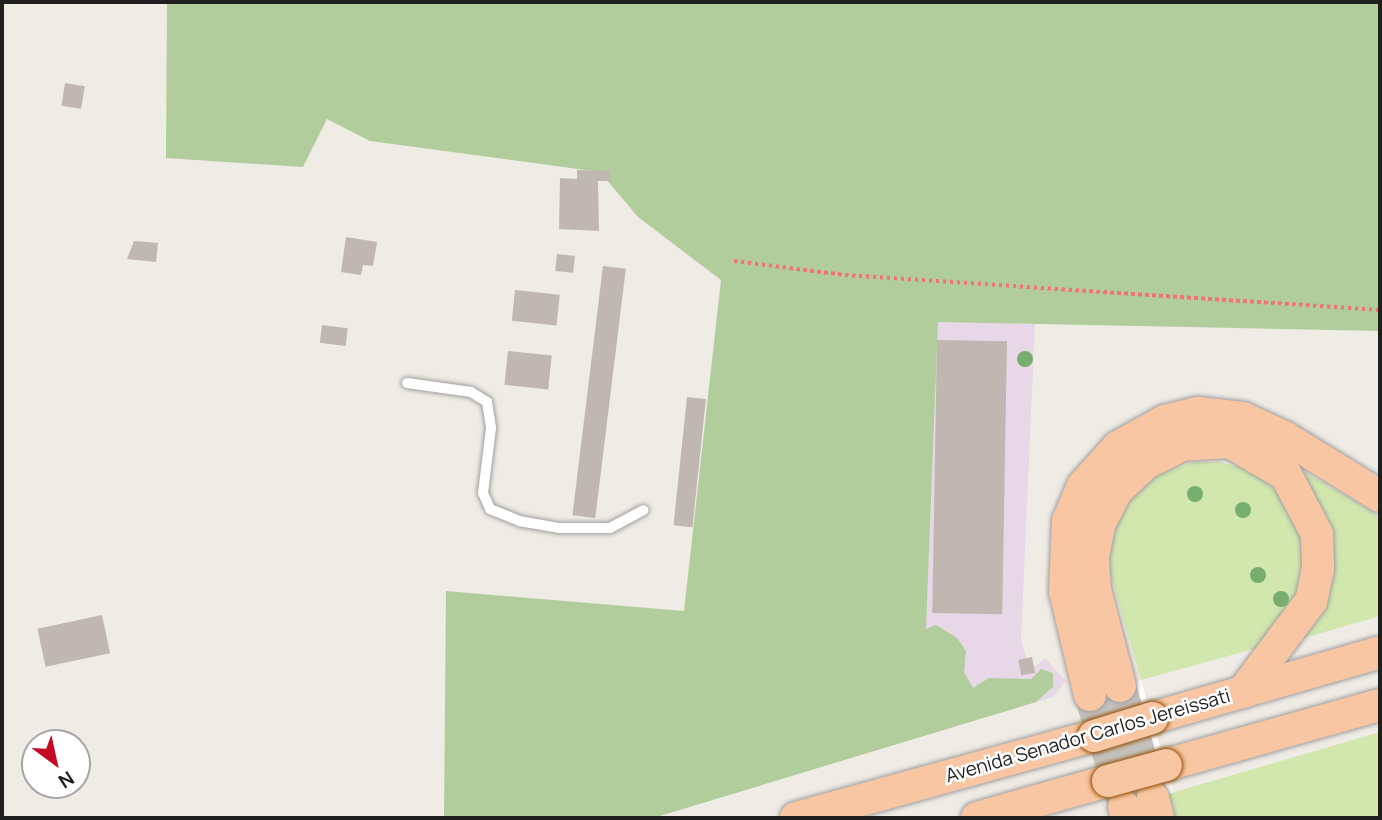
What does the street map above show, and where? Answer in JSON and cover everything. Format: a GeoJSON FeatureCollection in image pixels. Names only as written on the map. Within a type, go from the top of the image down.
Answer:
{"type":"FeatureCollection","features":[{"type":"Feature","properties":{"kind":"main road"},"geometry":{"type":"LineString","coordinates":[[1090,695],[1065,591],[1068,521],[1083,486],[1118,447],[1165,421],[1198,413],[1243,418],[1286,438],[1380,496]]}},
{"type":"Feature","properties":{"kind":"main road"},"geometry":{"type":"LineString","coordinates":[[1120,686],[1095,589],[1093,557],[1099,525],[1117,489],[1146,463],[1182,445],[1230,442],[1286,475],[1317,534],[1318,569],[1311,601],[1243,692]]}},
{"type":"Feature","properties":{"kind":"main road","name":"Avenida Senador Carlos Jereissati"},"geometry":{"type":"LineString","coordinates":[[796,818],[1094,736],[1380,652]]}},
{"type":"Feature","properties":{"kind":"main road"},"geometry":{"type":"LineString","coordinates":[[977,818],[1134,805],[1166,765],[1380,705]]}},
{"type":"Feature","properties":{"kind":"lane"},"geometry":{"type":"LineString","coordinates":[[407,383],[471,392],[487,402],[491,428],[483,493],[490,509],[519,521],[558,528],[610,528],[644,510]]}},
{"type":"Feature","properties":{"kind":"path"},"geometry":{"type":"LineString","coordinates":[[734,261],[845,275],[1380,310]]}},
{"type":"Feature","properties":{"kind":"shaded area"},"geometry":{"type":"Polygon","coordinates":[[[938,322],[1035,324],[1021,639],[1026,658],[1032,657],[1034,667],[1045,658],[1066,681],[1053,697],[754,786],[924,682],[938,322]]]}},
{"type":"Feature","properties":{"kind":"green space"},"geometry":{"type":"Polygon","coordinates":[[[167,2],[1380,2],[1380,331],[938,322],[926,629],[936,625],[957,638],[966,651],[964,672],[973,688],[989,678],[1031,679],[1041,669],[1053,673],[1053,687],[1036,702],[653,818],[444,818],[446,591],[684,611],[721,280],[638,217],[600,172],[370,141],[327,119],[303,167],[166,158],[167,2]]]}},
{"type":"Feature","properties":{"kind":"green space"},"geometry":{"type":"Polygon","coordinates":[[[1250,440],[1380,516],[1380,616],[1304,638],[1330,580],[1250,440]]]}},
{"type":"Feature","properties":{"kind":"green space"},"geometry":{"type":"Polygon","coordinates":[[[1193,462],[1219,462],[1243,468],[1265,481],[1284,499],[1305,539],[1297,596],[1257,648],[1141,680],[1108,566],[1109,546],[1124,504],[1152,477],[1193,462]]]}},
{"type":"Feature","properties":{"kind":"green space"},"geometry":{"type":"Polygon","coordinates":[[[1380,732],[1380,818],[1175,818],[1168,794],[1380,732]]]}},
{"type":"Feature","properties":{"kind":"pier"},"geometry":{"type":"Polygon","coordinates":[[[1141,680],[1173,792],[1116,809],[1083,697],[1141,680]]]}},
{"type":"Feature","properties":{"kind":"building"},"geometry":{"type":"Polygon","coordinates":[[[65,83],[85,86],[81,109],[61,106],[65,83]]]}},
{"type":"Feature","properties":{"kind":"building"},"geometry":{"type":"Polygon","coordinates":[[[577,170],[610,171],[610,181],[598,181],[599,231],[559,229],[560,178],[577,179],[577,170]]]}},
{"type":"Feature","properties":{"kind":"building"},"geometry":{"type":"Polygon","coordinates":[[[346,237],[377,242],[373,266],[363,265],[361,275],[341,272],[346,237]]]}},
{"type":"Feature","properties":{"kind":"building"},"geometry":{"type":"Polygon","coordinates":[[[134,241],[158,243],[156,262],[127,259],[134,241]]]}},
{"type":"Feature","properties":{"kind":"building"},"geometry":{"type":"Polygon","coordinates":[[[557,254],[575,256],[573,273],[555,271],[557,254]]]}},
{"type":"Feature","properties":{"kind":"building"},"geometry":{"type":"Polygon","coordinates":[[[603,266],[626,269],[595,518],[572,515],[603,266]]]}},
{"type":"Feature","properties":{"kind":"building"},"geometry":{"type":"Polygon","coordinates":[[[515,290],[560,295],[557,326],[512,321],[515,290]]]}},
{"type":"Feature","properties":{"kind":"building"},"geometry":{"type":"Polygon","coordinates":[[[322,325],[348,328],[346,346],[320,343],[322,325]]]}},
{"type":"Feature","properties":{"kind":"building"},"geometry":{"type":"Polygon","coordinates":[[[937,340],[1007,341],[1002,614],[932,613],[937,340]]]}},
{"type":"Feature","properties":{"kind":"building"},"geometry":{"type":"Polygon","coordinates":[[[508,351],[552,356],[548,389],[504,385],[508,351]]]}},
{"type":"Feature","properties":{"kind":"building"},"geometry":{"type":"Polygon","coordinates":[[[687,397],[706,399],[692,527],[674,525],[687,397]]]}},
{"type":"Feature","properties":{"kind":"building"},"geometry":{"type":"Polygon","coordinates":[[[102,615],[110,653],[46,667],[37,629],[102,615]]]}},
{"type":"Feature","properties":{"kind":"building"},"geometry":{"type":"Polygon","coordinates":[[[1032,657],[1035,673],[1021,675],[1018,660],[1032,657]]]}},
{"type":"Feature","properties":{"kind":"tunnel"},"geometry":{"type":"LineString","coordinates":[[1120,686],[1152,797]]}},
{"type":"Feature","properties":{"kind":"tunnel"},"geometry":{"type":"LineString","coordinates":[[1090,695],[1124,804]]}}]}
